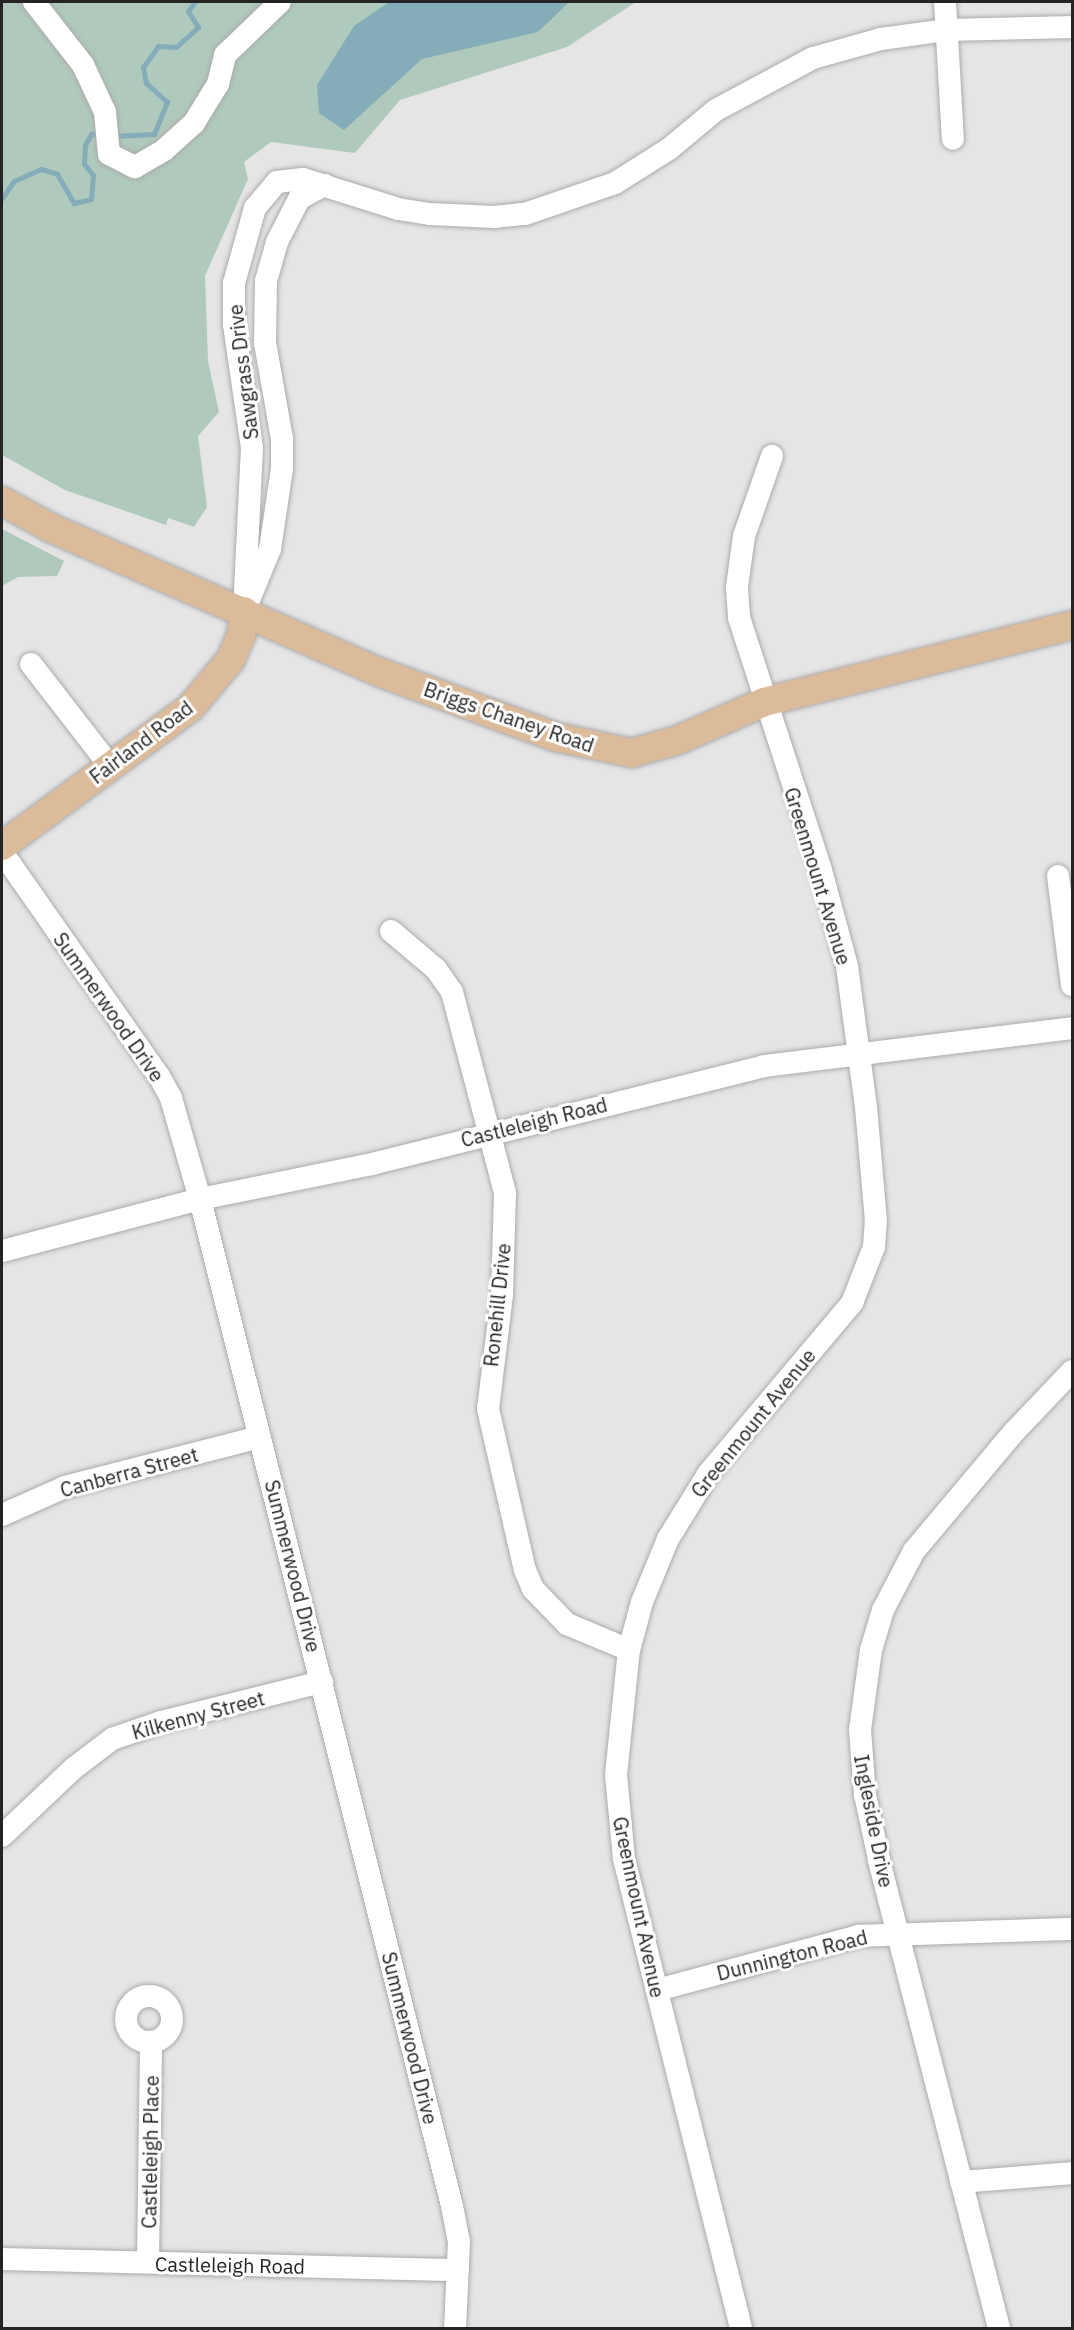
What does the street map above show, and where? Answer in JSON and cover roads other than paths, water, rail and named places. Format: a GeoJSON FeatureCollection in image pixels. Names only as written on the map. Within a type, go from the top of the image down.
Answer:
{"type":"FeatureCollection","features":[{"type":"Feature","properties":{"kind":"main road","name":"Briggs Chaney Road"},"geometry":{"type":"LineString","coordinates":[[2,501],[51,528],[379,672],[556,737],[602,749],[648,752],[764,702],[1072,625]]}},
{"type":"Feature","properties":{"kind":"main road","name":"Fairland Road"},"geometry":{"type":"LineString","coordinates":[[2,846],[182,715],[209,687],[231,659],[241,636],[244,611]]}},
{"type":"Feature","properties":{"kind":"street"},"geometry":{"type":"LineString","coordinates":[[34,2],[83,65],[105,112],[109,154],[135,167],[164,150],[194,123],[218,84],[225,56],[280,2]]}},
{"type":"Feature","properties":{"kind":"street"},"geometry":{"type":"LineString","coordinates":[[945,2],[953,139]]}},
{"type":"Feature","properties":{"kind":"street"},"geometry":{"type":"LineString","coordinates":[[324,185],[398,209],[430,214],[494,217],[525,214],[615,183],[669,149],[716,110],[813,58],[881,39],[947,30],[1072,27]]}},
{"type":"Feature","properties":{"kind":"street","name":"Sawgrass Drive"},"geometry":{"type":"LineString","coordinates":[[244,611],[252,448],[234,324],[234,283],[243,242],[255,208],[277,182],[296,178],[324,185]]}},
{"type":"Feature","properties":{"kind":"street","name":"Sawgrass Drive"},"geometry":{"type":"LineString","coordinates":[[244,611],[263,570],[278,508],[282,439],[266,343],[266,281],[277,242],[299,199],[324,185]]}},
{"type":"Feature","properties":{"kind":"street","name":"Greenmount Avenue"},"geometry":{"type":"LineString","coordinates":[[741,2328],[624,1859],[617,1808],[617,1736],[629,1650],[658,1561],[686,1508],[752,1419],[852,1303],[867,1272],[876,1221],[860,1055],[838,928],[744,638],[737,587],[744,536],[772,456]]}},
{"type":"Feature","properties":{"kind":"street"},"geometry":{"type":"LineString","coordinates":[[248,504],[278,508]]}},
{"type":"Feature","properties":{"kind":"street"},"geometry":{"type":"LineString","coordinates":[[31,664],[111,767]]}},
{"type":"Feature","properties":{"kind":"street","name":"Summerwood Drive"},"geometry":{"type":"LineString","coordinates":[[2,852],[159,1076],[171,1098],[200,1199],[453,2206],[459,2241],[455,2328]]}},
{"type":"Feature","properties":{"kind":"street"},"geometry":{"type":"LineString","coordinates":[[1058,876],[1072,985]]}},
{"type":"Feature","properties":{"kind":"street","name":"Ronehill Drive"},"geometry":{"type":"LineString","coordinates":[[391,931],[436,969],[452,992],[490,1132],[506,1214],[502,1295],[488,1409],[513,1529],[533,1589],[554,1612],[578,1630],[629,1650]]}},
{"type":"Feature","properties":{"kind":"street","name":"Castleleigh Road"},"geometry":{"type":"LineString","coordinates":[[2,1251],[200,1199],[372,1164],[490,1132],[764,1066],[1072,1028]]}},
{"type":"Feature","properties":{"kind":"street","name":"Ingleside Drive"},"geometry":{"type":"LineString","coordinates":[[999,2328],[896,1932],[865,1794],[859,1743],[864,1682],[883,1610],[914,1551],[1014,1432],[1072,1371]]}},
{"type":"Feature","properties":{"kind":"street","name":"Canberra Street"},"geometry":{"type":"LineString","coordinates":[[2,1515],[65,1487],[260,1437]]}},
{"type":"Feature","properties":{"kind":"street","name":"Kilkenny Street"},"geometry":{"type":"LineString","coordinates":[[2,1836],[74,1768],[112,1739],[161,1722],[322,1682]]}},
{"type":"Feature","properties":{"kind":"street","name":"Dunnington Road"},"geometry":{"type":"LineString","coordinates":[[657,1990],[858,1936],[896,1932],[1072,1929]]}},
{"type":"Feature","properties":{"kind":"street","name":"Castleleigh Place"},"geometry":{"type":"LineString","coordinates":[[148,2262],[151,2042]]}},
{"type":"Feature","properties":{"kind":"street"},"geometry":{"type":"LineString","coordinates":[[961,2182],[1072,2174]]}},
{"type":"Feature","properties":{"kind":"street","name":"Castleleigh Road"},"geometry":{"type":"LineString","coordinates":[[2,2259],[458,2270]]}},
{"type":"Feature","properties":{"kind":"water"},"geometry":{"type":"Polygon","coordinates":[[[389,2],[569,2],[538,32],[422,59],[344,130],[319,113],[317,85],[354,26],[389,2]]]}},
{"type":"Feature","properties":{"kind":"waterway"},"geometry":{"type":"LineString","coordinates":[[114,136],[154,134],[167,102],[146,83],[143,67],[158,46],[176,47],[198,27],[188,11],[195,2]]}},
{"type":"Feature","properties":{"kind":"waterway"},"geometry":{"type":"LineString","coordinates":[[2,198],[14,181],[41,169],[57,174],[74,203],[91,199],[93,175],[84,164],[85,145],[91,134],[102,135]]}}]}
